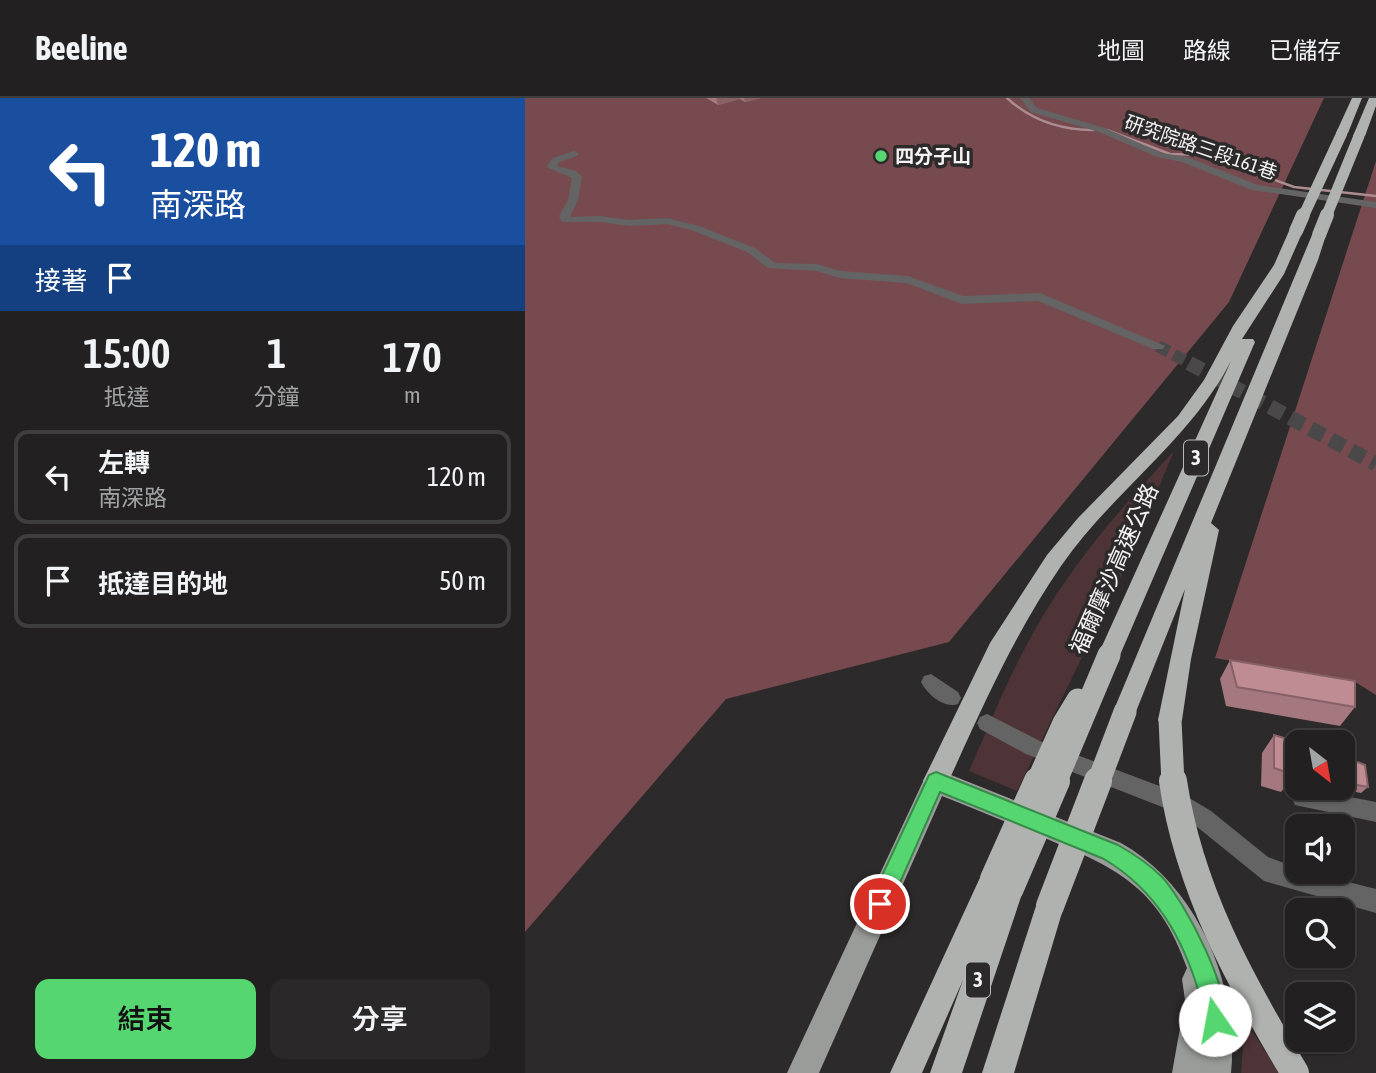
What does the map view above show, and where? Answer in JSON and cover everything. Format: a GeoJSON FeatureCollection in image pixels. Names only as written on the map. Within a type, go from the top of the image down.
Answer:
{"type":"FeatureCollection","features":[{"type":"Feature","properties":{"kind":"highway","name":"福爾摩沙高速公路"},"geometry":{"type":"LineString","coordinates":[[946,1073],[1002,884],[1109,655],[1357,98]]}},
{"type":"Feature","properties":{"kind":"highway","name":"3"},"geometry":{"type":"LineString","coordinates":[[998,1073],[1050,906],[1224,464],[1311,260],[1374,98]]}},
{"type":"Feature","properties":{"kind":"highway"},"geometry":{"type":"LineString","coordinates":[[936,781],[998,650],[1054,560],[1085,523],[1185,419],[1212,381],[1241,326],[1283,261]]}},
{"type":"Feature","properties":{"kind":"highway"},"geometry":{"type":"LineString","coordinates":[[1224,464],[1180,659],[1170,720],[1168,761],[1184,846],[1219,939],[1251,1001],[1294,1073]]}},
{"type":"Feature","properties":{"kind":"highway"},"geometry":{"type":"LineString","coordinates":[[906,1073],[1002,884]]}},
{"type":"Feature","properties":{"kind":"main road"},"geometry":{"type":"LineString","coordinates":[[803,1073],[936,781],[1111,852],[1132,865],[1155,885],[1175,912],[1194,949],[1212,998],[1218,1041],[1215,1073]]}},
{"type":"Feature","properties":{"kind":"main road"},"geometry":{"type":"LineString","coordinates":[[1188,1073],[1200,1000],[1194,949]]}},
{"type":"Feature","properties":{"kind":"lane","name":"研究院路三段161巷"},"geometry":{"type":"LineString","coordinates":[[1024,98],[1034,110],[1102,130],[1149,150],[1184,159],[1256,188],[1376,205]]}},
{"type":"Feature","properties":{"kind":"lane"},"geometry":{"type":"LineString","coordinates":[[574,155],[556,160],[551,167],[577,177],[573,200],[564,216],[566,220],[600,219],[629,223],[667,221],[695,228],[751,250],[772,266],[817,268],[839,274],[908,280],[962,300],[1040,297],[1158,346]]}},
{"type":"Feature","properties":{"kind":"lane"},"geometry":{"type":"LineString","coordinates":[[931,682],[951,698]]}},
{"type":"Feature","properties":{"kind":"lane"},"geometry":{"type":"LineString","coordinates":[[987,723],[1031,748],[1178,803],[1202,817],[1257,864],[1272,873],[1376,901]]}},
{"type":"Feature","properties":{"kind":"lane"},"geometry":{"type":"LineString","coordinates":[[1314,800],[1376,812]]}},
{"type":"Feature","properties":{"kind":"shaded area"},"geometry":{"type":"Polygon","coordinates":[[[525,98],[1324,98],[1229,302],[949,642],[726,699],[525,932],[525,98]]]}},
{"type":"Feature","properties":{"kind":"shaded area"},"geometry":{"type":"Polygon","coordinates":[[[1376,161],[1376,695],[1357,683],[1215,658],[1376,161]]]}},
{"type":"Feature","properties":{"kind":"shaded area"},"geometry":{"type":"Polygon","coordinates":[[[1174,451],[1121,577],[1017,791],[969,771],[1016,665],[1055,596],[1092,545],[1174,451]]]}},
{"type":"Feature","properties":{"kind":"shaded area"},"geometry":{"type":"Polygon","coordinates":[[[1245,1020],[1279,1073],[1241,1073],[1245,1020]]]}},
{"type":"Feature","properties":{"kind":"building"},"geometry":{"type":"Polygon","coordinates":[[[1230,660],[1355,681],[1355,707],[1237,687],[1230,660]]]}},
{"type":"Feature","properties":{"kind":"building"},"geometry":{"type":"Polygon","coordinates":[[[1274,735],[1285,738],[1285,772],[1274,768],[1274,735]]]}},
{"type":"Feature","properties":{"kind":"building"},"geometry":{"type":"Polygon","coordinates":[[[1355,761],[1365,765],[1368,787],[1355,784],[1355,761]]]}},
{"type":"Feature","properties":{"kind":"waterway"},"geometry":{"type":"LineString","coordinates":[[1007,98],[1036,118],[1058,126],[1093,130]]}},
{"type":"Feature","properties":{"kind":"waterway"},"geometry":{"type":"LineString","coordinates":[[1107,130],[1170,154],[1206,155],[1294,187],[1376,196]]}},
{"type":"Feature","properties":{"kind":"tunnel"},"geometry":{"type":"LineString","coordinates":[[1158,346],[1193,365]]}},
{"type":"Feature","properties":{"kind":"tunnel"},"geometry":{"type":"LineString","coordinates":[[1189,363],[1376,464]]}},
{"type":"Feature","properties":{"kind":"place","name":"四分子山"},"geometry":{"type":"Point","coordinates":[881,156]}},
{"type":"Feature","properties":{"kind":"route"},"geometry":{"type":"LineString","coordinates":[[880,904],[936,781],[1111,852],[1132,865],[1155,885],[1175,912],[1194,949],[1212,998],[1215,1020]]}}]}
